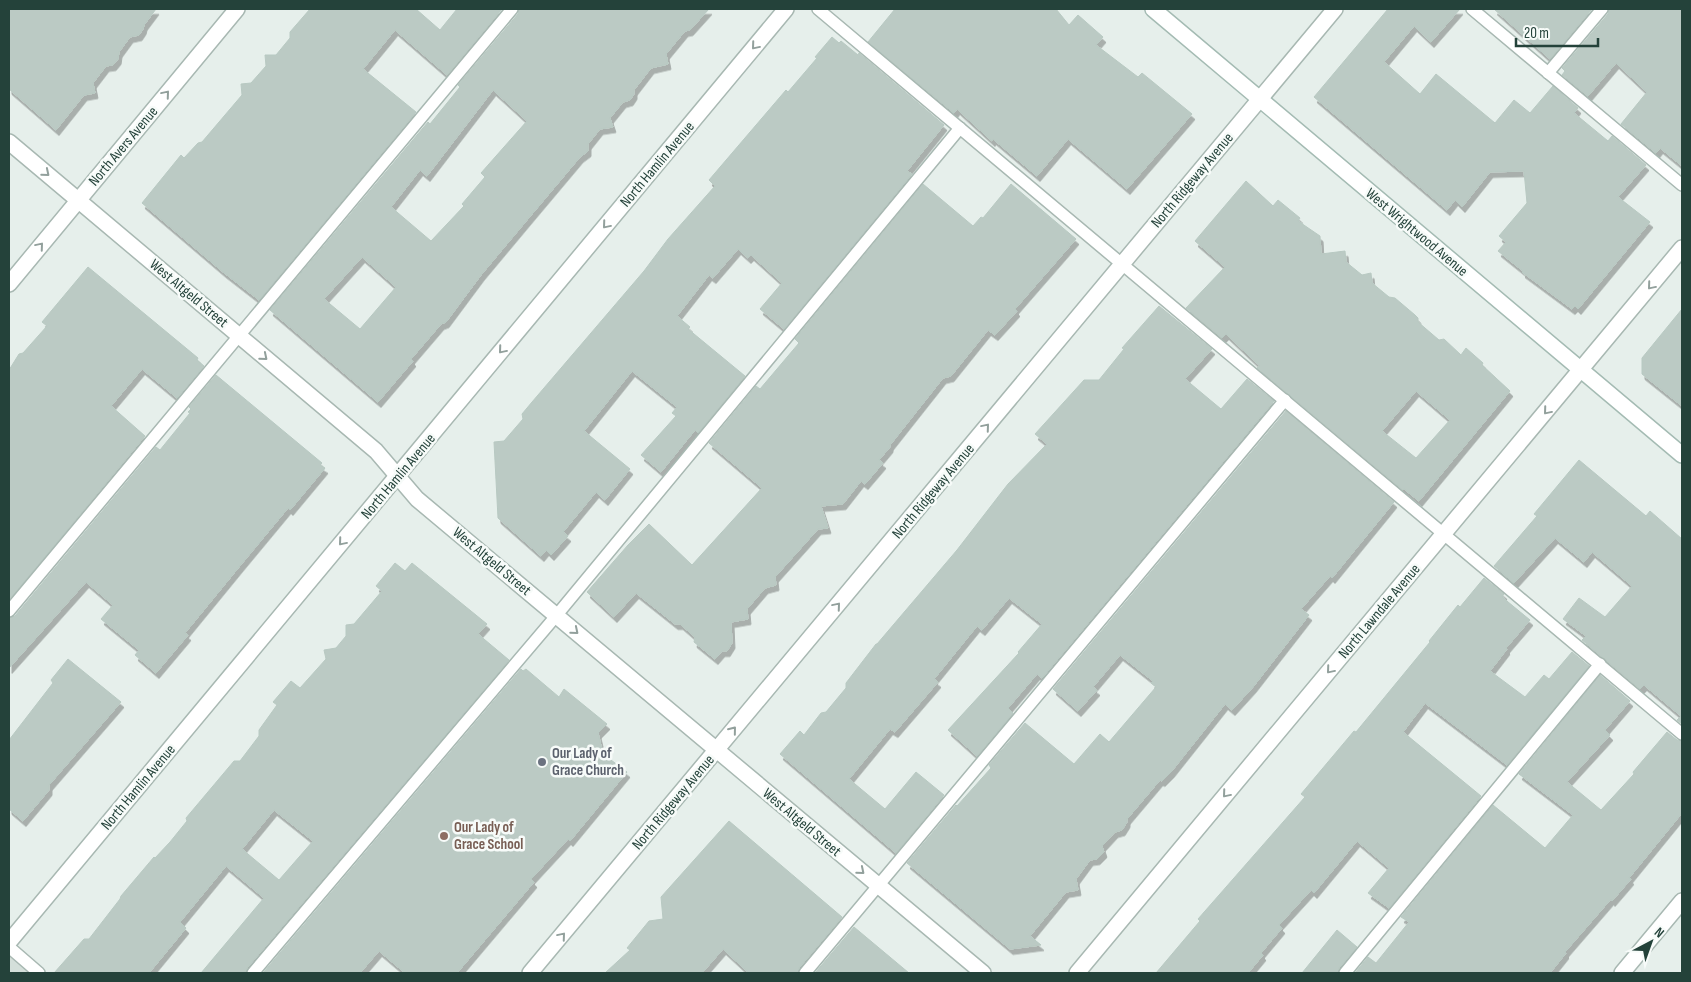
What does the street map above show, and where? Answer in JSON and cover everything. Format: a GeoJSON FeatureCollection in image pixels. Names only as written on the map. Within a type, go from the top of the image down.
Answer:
{"type":"FeatureCollection","features":[{"type":"Feature","properties":{"kind":"street","name":"North Avers Avenue"},"geometry":{"type":"LineString","coordinates":[[9,284],[237,9]]}},
{"type":"Feature","properties":{"kind":"street","name":"North Hamlin Avenue"},"geometry":{"type":"LineString","coordinates":[[9,942],[786,9]]}},
{"type":"Feature","properties":{"kind":"street","name":"West Wrightwood Avenue"},"geometry":{"type":"LineString","coordinates":[[1153,9],[1682,455]]}},
{"type":"Feature","properties":{"kind":"street","name":"North Ridgeway Avenue"},"geometry":{"type":"LineString","coordinates":[[530,973],[1335,9]]}},
{"type":"Feature","properties":{"kind":"street","name":"West Altgeld Street"},"geometry":{"type":"LineString","coordinates":[[9,142],[376,451],[417,499],[982,973]]}},
{"type":"Feature","properties":{"kind":"street","name":"North Lawndale Avenue"},"geometry":{"type":"LineString","coordinates":[[1077,973],[1682,248]]}},
{"type":"Feature","properties":{"kind":"street"},"geometry":{"type":"LineString","coordinates":[[1622,973],[1682,901]]}},
{"type":"Feature","properties":{"kind":"lane"},"geometry":{"type":"LineString","coordinates":[[9,611],[512,9]]}},
{"type":"Feature","properties":{"kind":"lane"},"geometry":{"type":"LineString","coordinates":[[818,9],[1682,734]]}},
{"type":"Feature","properties":{"kind":"lane"},"geometry":{"type":"LineString","coordinates":[[1472,9],[1682,185]]}},
{"type":"Feature","properties":{"kind":"lane"},"geometry":{"type":"LineString","coordinates":[[1548,73],[1602,9]]}},
{"type":"Feature","properties":{"kind":"lane"},"geometry":{"type":"LineString","coordinates":[[253,973],[556,616],[960,128]]}},
{"type":"Feature","properties":{"kind":"lane"},"geometry":{"type":"LineString","coordinates":[[805,973],[1285,400]]}},
{"type":"Feature","properties":{"kind":"lane"},"geometry":{"type":"LineString","coordinates":[[1345,973],[1600,664]]}},
{"type":"Feature","properties":{"kind":"lane"},"geometry":{"type":"LineString","coordinates":[[9,947],[39,973]]}},
{"type":"Feature","properties":{"kind":"shaded area"},"geometry":{"type":"Polygon","coordinates":[[[9,953],[33,973],[9,973],[9,953]]]}},
{"type":"Feature","properties":{"kind":"building"},"geometry":{"type":"Polygon","coordinates":[[[9,9],[156,9],[139,35],[130,37],[119,52],[118,59],[113,65],[106,66],[93,83],[95,93],[84,95],[56,130],[9,89],[9,9]]]}},
{"type":"Feature","properties":{"kind":"building"},"geometry":{"type":"Polygon","coordinates":[[[310,9],[416,9],[440,30],[457,9],[502,9],[447,75],[395,30],[363,69],[416,112],[259,300],[142,203],[181,155],[184,158],[198,143],[202,142],[242,95],[241,84],[251,83],[266,66],[265,55],[276,55],[290,38],[290,32],[310,9]]]}},
{"type":"Feature","properties":{"kind":"building"},"geometry":{"type":"Polygon","coordinates":[[[519,9],[709,9],[690,30],[685,31],[666,54],[668,64],[651,68],[634,90],[630,100],[623,102],[610,118],[613,127],[600,129],[588,144],[588,151],[580,157],[527,220],[481,275],[446,322],[441,324],[411,359],[413,361],[378,402],[270,310],[428,122],[430,124],[460,87],[458,85],[518,14],[519,9]],[[493,90],[427,176],[420,170],[391,207],[431,241],[464,206],[462,204],[485,177],[481,173],[527,121],[493,90]],[[362,257],[324,299],[360,329],[396,287],[362,257]]]}},
{"type":"Feature","properties":{"kind":"building"},"geometry":{"type":"Polygon","coordinates":[[[895,9],[1056,9],[1069,25],[1078,15],[1103,37],[1096,45],[1138,77],[1142,73],[1192,114],[1127,189],[1068,139],[1037,176],[993,139],[992,141],[957,109],[954,113],[868,42],[895,9]]]}},
{"type":"Feature","properties":{"kind":"building"},"geometry":{"type":"Polygon","coordinates":[[[1388,9],[1460,9],[1431,42],[1414,26],[1384,62],[1420,94],[1436,74],[1495,123],[1514,100],[1530,113],[1553,86],[1578,108],[1574,113],[1608,141],[1612,136],[1646,165],[1618,197],[1650,222],[1578,309],[1575,306],[1572,309],[1522,272],[1498,251],[1506,242],[1499,236],[1527,203],[1524,171],[1490,172],[1462,207],[1455,200],[1447,210],[1314,97],[1388,9]]]}},
{"type":"Feature","properties":{"kind":"building"},"geometry":{"type":"Polygon","coordinates":[[[1494,9],[1592,9],[1550,59],[1494,9]]]}},
{"type":"Feature","properties":{"kind":"building"},"geometry":{"type":"Polygon","coordinates":[[[1609,9],[1682,9],[1682,166],[1660,148],[1656,153],[1621,124],[1647,92],[1616,63],[1588,96],[1562,75],[1565,71],[1562,68],[1608,14],[1609,9]]]}},
{"type":"Feature","properties":{"kind":"building"},"geometry":{"type":"Polygon","coordinates":[[[832,37],[839,43],[841,41],[858,55],[859,53],[944,125],[907,171],[912,174],[784,329],[760,309],[782,283],[751,255],[748,258],[738,249],[713,278],[709,275],[677,316],[690,327],[688,329],[745,376],[698,433],[695,430],[661,472],[641,455],[676,416],[672,413],[677,407],[632,371],[584,431],[630,469],[605,500],[596,492],[563,532],[568,536],[551,555],[546,550],[541,556],[498,518],[494,442],[504,441],[523,419],[522,414],[644,271],[668,239],[715,186],[709,180],[786,90],[788,92],[832,37]]]}},
{"type":"Feature","properties":{"kind":"building"},"geometry":{"type":"Polygon","coordinates":[[[1246,181],[1273,206],[1278,200],[1300,218],[1298,221],[1320,236],[1321,254],[1345,251],[1346,262],[1362,275],[1371,273],[1372,283],[1389,297],[1395,298],[1415,315],[1418,318],[1418,322],[1439,340],[1444,339],[1461,355],[1466,348],[1510,391],[1419,501],[1403,490],[1257,368],[1260,366],[1226,334],[1222,338],[1186,308],[1225,267],[1195,241],[1246,181]],[[1416,391],[1382,431],[1416,458],[1450,420],[1416,391]]]}},
{"type":"Feature","properties":{"kind":"building"},"geometry":{"type":"Polygon","coordinates":[[[923,184],[973,226],[981,217],[983,218],[1011,184],[1076,239],[995,335],[988,330],[951,376],[943,378],[890,445],[879,460],[883,463],[865,484],[861,481],[843,504],[821,506],[828,528],[818,529],[775,577],[776,585],[765,588],[747,609],[748,619],[731,622],[732,643],[727,651],[722,651],[715,659],[694,642],[695,637],[680,624],[675,624],[636,593],[614,617],[587,592],[649,524],[692,565],[762,488],[709,443],[756,386],[760,389],[799,343],[795,339],[923,184]]]}},
{"type":"Feature","properties":{"kind":"building"},"geometry":{"type":"Polygon","coordinates":[[[88,267],[198,358],[197,360],[204,366],[177,398],[142,369],[111,406],[145,436],[9,600],[9,370],[19,354],[23,353],[47,326],[42,322],[88,267]]]}},
{"type":"Feature","properties":{"kind":"building"},"geometry":{"type":"Polygon","coordinates":[[[1159,306],[1212,349],[1185,379],[1221,409],[1247,379],[1274,401],[1042,678],[1037,674],[1008,708],[1013,713],[977,756],[948,730],[1019,653],[1042,624],[1009,598],[982,630],[977,626],[934,679],[938,682],[895,732],[890,729],[849,779],[885,809],[916,772],[944,795],[896,853],[780,754],[800,731],[804,735],[821,713],[826,712],[846,688],[846,683],[876,644],[957,550],[1008,484],[1047,444],[1035,434],[1084,380],[1099,380],[1124,349],[1122,348],[1159,306]]]}},
{"type":"Feature","properties":{"kind":"building"},"geometry":{"type":"Polygon","coordinates":[[[1682,309],[1682,406],[1642,374],[1642,358],[1682,309]]]}},
{"type":"Feature","properties":{"kind":"building"},"geometry":{"type":"Polygon","coordinates":[[[216,375],[322,463],[320,465],[325,468],[290,510],[288,508],[239,567],[185,633],[188,635],[156,673],[135,655],[139,650],[101,619],[113,605],[86,582],[9,668],[9,618],[15,616],[156,447],[160,450],[190,413],[188,412],[191,409],[189,407],[216,375]]]}},
{"type":"Feature","properties":{"kind":"building"},"geometry":{"type":"Polygon","coordinates":[[[1286,411],[1394,502],[1332,578],[1330,576],[1301,609],[1309,615],[1253,687],[1232,710],[1225,704],[1171,772],[1162,781],[1160,780],[1127,819],[1122,830],[1115,832],[1102,846],[1104,852],[1097,859],[1090,860],[1076,879],[1078,890],[1066,892],[1030,936],[1041,945],[1010,949],[907,863],[956,805],[991,768],[989,765],[1025,723],[1074,764],[1100,734],[1109,742],[1156,687],[1151,683],[1153,681],[1120,655],[1093,687],[1097,690],[1078,711],[1053,689],[1286,411]]]}},
{"type":"Feature","properties":{"kind":"building"},"geometry":{"type":"Polygon","coordinates":[[[1579,460],[1646,516],[1650,511],[1682,539],[1682,724],[1677,720],[1681,716],[1644,685],[1640,689],[1582,640],[1586,636],[1563,619],[1579,598],[1605,617],[1632,586],[1592,552],[1584,562],[1555,538],[1514,583],[1494,566],[1537,516],[1534,514],[1579,460]]]}},
{"type":"Feature","properties":{"kind":"building"},"geometry":{"type":"Polygon","coordinates":[[[395,563],[405,571],[412,563],[487,624],[478,634],[509,660],[247,968],[246,973],[201,973],[264,898],[226,866],[180,922],[186,928],[149,973],[54,973],[84,939],[89,939],[121,896],[154,857],[170,842],[187,821],[186,818],[234,761],[240,761],[259,736],[259,730],[277,705],[273,702],[291,681],[300,688],[326,659],[324,650],[336,648],[346,636],[346,625],[354,624],[382,591],[376,586],[395,563]],[[274,810],[242,849],[279,880],[313,841],[274,810]]]}},
{"type":"Feature","properties":{"kind":"building"},"geometry":{"type":"Polygon","coordinates":[[[1484,578],[1504,594],[1502,597],[1530,620],[1506,648],[1490,671],[1525,697],[1544,675],[1549,679],[1572,652],[1589,666],[1507,765],[1425,703],[1403,732],[1481,796],[1389,908],[1368,893],[1389,868],[1357,841],[1314,893],[1311,890],[1279,925],[1282,928],[1261,953],[1263,955],[1248,973],[1156,973],[1200,921],[1198,919],[1305,797],[1301,794],[1354,731],[1356,732],[1458,605],[1460,607],[1484,578]]]}},
{"type":"Feature","properties":{"kind":"building"},"geometry":{"type":"Polygon","coordinates":[[[68,659],[121,702],[49,785],[49,790],[23,821],[9,809],[9,740],[53,683],[51,680],[68,659]]]}},
{"type":"Feature","properties":{"kind":"building"},"geometry":{"type":"Polygon","coordinates":[[[521,669],[523,671],[526,669],[559,697],[564,689],[607,724],[598,733],[603,754],[627,772],[570,841],[568,839],[531,879],[534,882],[457,973],[405,973],[379,951],[360,973],[263,973],[521,669]]]}},
{"type":"Feature","properties":{"kind":"building"},"geometry":{"type":"Polygon","coordinates":[[[1600,675],[1630,701],[1605,730],[1610,735],[1567,782],[1601,810],[1634,774],[1633,772],[1667,732],[1677,740],[1682,741],[1682,813],[1629,878],[1631,879],[1565,952],[1550,973],[1355,973],[1368,957],[1376,963],[1409,922],[1401,917],[1493,805],[1545,848],[1573,815],[1519,774],[1600,675]]]}},
{"type":"Feature","properties":{"kind":"building"},"geometry":{"type":"Polygon","coordinates":[[[729,821],[842,917],[799,968],[798,973],[749,973],[723,949],[702,973],[605,973],[630,950],[627,948],[649,921],[663,919],[661,897],[729,821]]]}},
{"type":"Feature","properties":{"kind":"building"},"geometry":{"type":"Polygon","coordinates":[[[854,927],[909,973],[815,973],[854,927]]]}},
{"type":"Feature","properties":{"kind":"building"},"geometry":{"type":"Polygon","coordinates":[[[1337,930],[1357,947],[1339,968],[1338,973],[1302,973],[1337,930]]]}},
{"type":"Feature","properties":{"kind":"place","name":"Our Lady of Grace Church"},"geometry":{"type":"Point","coordinates":[542,762]}},
{"type":"Feature","properties":{"kind":"place","name":"Our Lady of Grace School"},"geometry":{"type":"Point","coordinates":[444,836]}}]}
